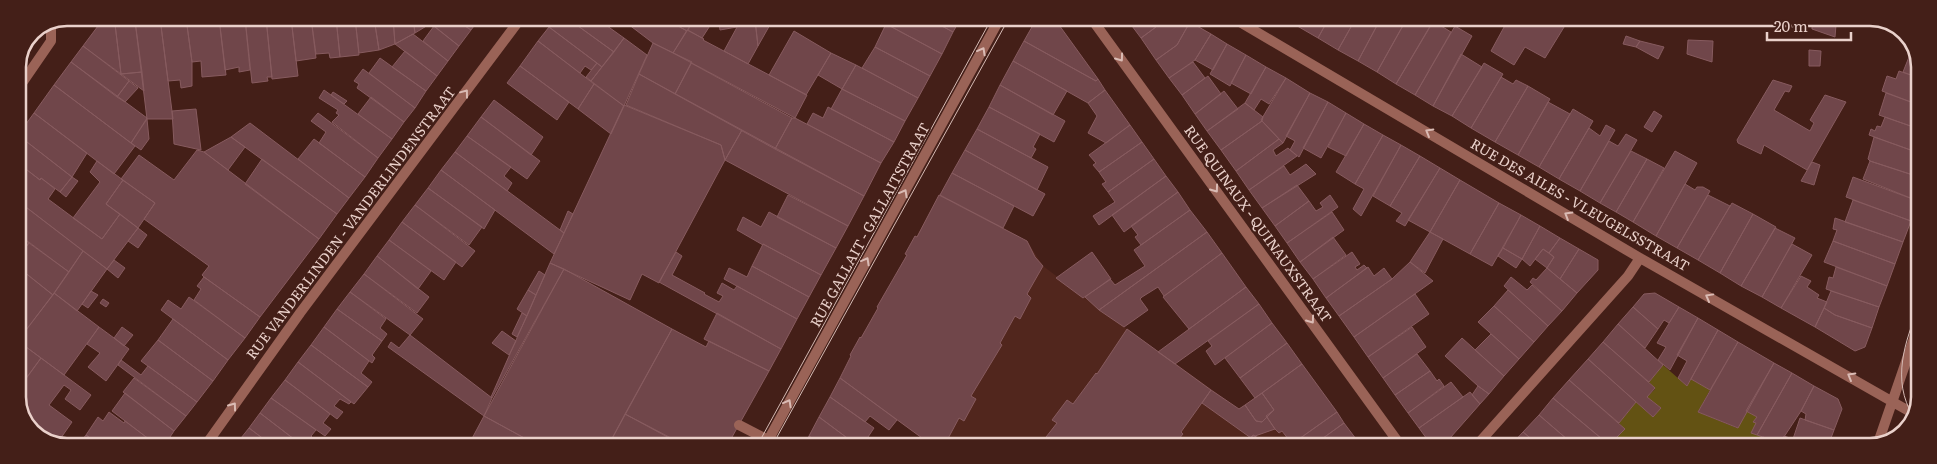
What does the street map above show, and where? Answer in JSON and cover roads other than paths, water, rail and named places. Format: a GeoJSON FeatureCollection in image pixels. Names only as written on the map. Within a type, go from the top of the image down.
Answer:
{"type":"FeatureCollection","features":[{"type":"Feature","properties":{"kind":"street","name":"RUE VANDERLINDEN - VANDERLINDENSTRAAT"},"geometry":{"type":"LineString","coordinates":[[210,438],[300,312],[516,26]]}},
{"type":"Feature","properties":{"kind":"street","name":"RUE GALLAIT - GALLAITSTRAAT"},"geometry":{"type":"LineString","coordinates":[[769,438],[996,26]]}},
{"type":"Feature","properties":{"kind":"street","name":"RUE QUINAUX - QUINAUXSTRAAT"},"geometry":{"type":"LineString","coordinates":[[1097,26],[1395,438]]}},
{"type":"Feature","properties":{"kind":"street","name":"RUE DES AILES - VLEUGELSSTRAAT"},"geometry":{"type":"LineString","coordinates":[[1247,26],[1640,258],[1909,411]]}},
{"type":"Feature","properties":{"kind":"street"},"geometry":{"type":"LineString","coordinates":[[26,77],[51,40],[51,30]]}},
{"type":"Feature","properties":{"kind":"street"},"geometry":{"type":"LineString","coordinates":[[1483,438],[1628,276],[1640,258]]}},
{"type":"Feature","properties":{"kind":"street"},"geometry":{"type":"LineString","coordinates":[[1881,436],[1911,348]]}},
{"type":"Feature","properties":{"kind":"street"},"geometry":{"type":"LineString","coordinates":[[739,425],[758,438]]}},
{"type":"Feature","properties":{"kind":"tram line"},"geometry":{"type":"LineString","coordinates":[[761,438],[988,26]]}},
{"type":"Feature","properties":{"kind":"tram line"},"geometry":{"type":"LineString","coordinates":[[776,438],[1005,26]]}},
{"type":"Feature","properties":{"kind":"tram line"},"geometry":{"type":"LineString","coordinates":[[1909,409],[1903,389],[1902,361],[1911,328]]}}]}
